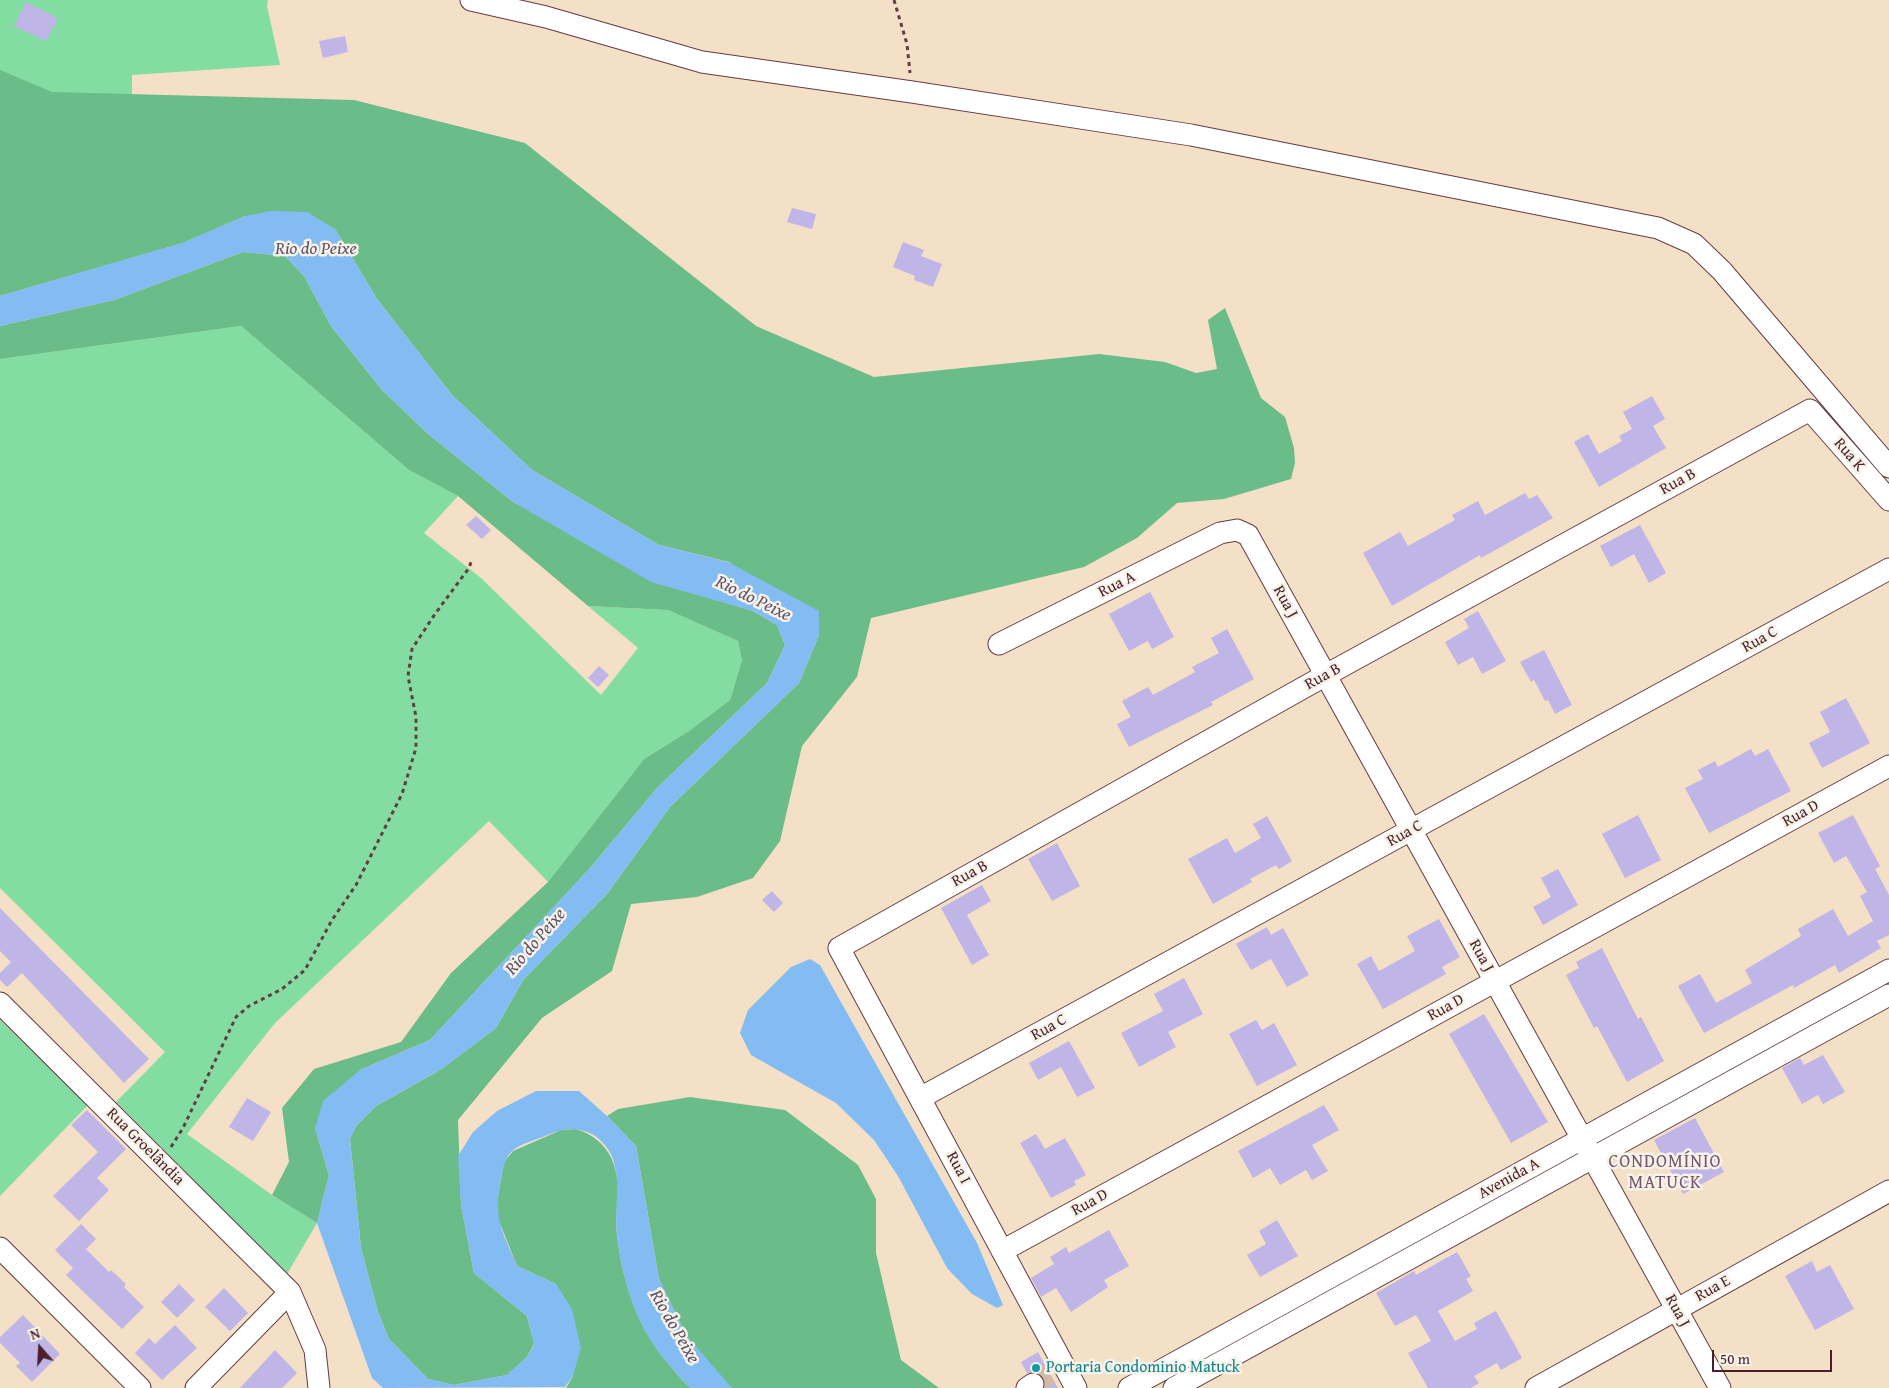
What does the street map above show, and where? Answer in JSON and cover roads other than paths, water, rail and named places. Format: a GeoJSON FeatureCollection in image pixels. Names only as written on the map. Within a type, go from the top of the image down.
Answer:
{"type":"FeatureCollection","features":[{"type":"Feature","properties":{"kind":"street"},"geometry":{"type":"LineString","coordinates":[[470,0],[546,17],[702,62],[1191,135],[1658,228],[1694,244],[1722,271],[1889,467]]}},
{"type":"Feature","properties":{"kind":"street","name":"Rua K"},"geometry":{"type":"LineString","coordinates":[[1810,410],[1889,500]]}},
{"type":"Feature","properties":{"kind":"street","name":"Rua B"},"geometry":{"type":"LineString","coordinates":[[839,948],[1326,675],[1810,410]]}},
{"type":"Feature","properties":{"kind":"street","name":"Rua J"},"geometry":{"type":"LineString","coordinates":[[1237,530],[1248,535],[1720,1388]]}},
{"type":"Feature","properties":{"kind":"street","name":"Rua A"},"geometry":{"type":"LineString","coordinates":[[999,644],[1220,533],[1237,530]]}},
{"type":"Feature","properties":{"kind":"street","name":"Rua C"},"geometry":{"type":"LineString","coordinates":[[920,1098],[1889,569]]}},
{"type":"Feature","properties":{"kind":"street","name":"Rua D"},"geometry":{"type":"LineString","coordinates":[[1002,1251],[1889,766]]}},
{"type":"Feature","properties":{"kind":"street","name":"Rua I"},"geometry":{"type":"LineString","coordinates":[[839,948],[1002,1251],[1056,1381]]}},
{"type":"Feature","properties":{"kind":"street","name":"Avenida A"},"geometry":{"type":"LineString","coordinates":[[1129,1388],[1889,970]]}},
{"type":"Feature","properties":{"kind":"street"},"geometry":{"type":"LineString","coordinates":[[1854,990],[1865,1008]]}},
{"type":"Feature","properties":{"kind":"street","name":"Avenida A"},"geometry":{"type":"LineString","coordinates":[[1174,1388],[1889,995]]}},
{"type":"Feature","properties":{"kind":"street","name":"Rua Groelândia"},"geometry":{"type":"LineString","coordinates":[[0,1003],[290,1292],[304,1319],[315,1350],[320,1388]]}},
{"type":"Feature","properties":{"kind":"street","name":"Rua E"},"geometry":{"type":"LineString","coordinates":[[1536,1388],[1889,1191]]}},
{"type":"Feature","properties":{"kind":"street"},"geometry":{"type":"LineString","coordinates":[[0,1248],[140,1388]]}},
{"type":"Feature","properties":{"kind":"street"},"geometry":{"type":"LineString","coordinates":[[196,1388],[290,1292]]}},
{"type":"Feature","properties":{"kind":"street"},"geometry":{"type":"LineString","coordinates":[[1295,1296],[1306,1316]]}},
{"type":"Feature","properties":{"kind":"water","name":"Rio do Peixe"},"geometry":{"type":"Polygon","coordinates":[[[271,211],[307,212],[335,229],[377,299],[452,395],[532,470],[659,545],[728,562],[819,611],[819,635],[799,683],[670,807],[607,894],[523,980],[496,1028],[440,1070],[376,1106],[356,1126],[350,1139],[361,1248],[378,1312],[389,1339],[428,1379],[454,1385],[507,1375],[527,1357],[534,1345],[527,1316],[474,1273],[461,1205],[458,1156],[473,1132],[497,1111],[536,1091],[579,1091],[636,1146],[659,1279],[686,1335],[732,1388],[691,1388],[681,1379],[650,1339],[634,1306],[623,1272],[617,1235],[617,1185],[613,1161],[608,1150],[600,1140],[589,1133],[569,1129],[525,1143],[512,1151],[507,1157],[503,1168],[498,1204],[500,1224],[517,1266],[556,1284],[572,1309],[581,1348],[573,1376],[565,1387],[383,1388],[372,1378],[317,1223],[329,1175],[315,1128],[323,1101],[360,1070],[430,1040],[590,868],[658,787],[767,683],[785,645],[777,625],[753,611],[651,582],[513,502],[428,434],[382,390],[331,326],[304,276],[285,256],[243,252],[114,300],[0,326],[0,296],[182,243],[245,216],[271,211]]]}},
{"type":"Feature","properties":{"kind":"water"},"geometry":{"type":"Polygon","coordinates":[[[810,959],[820,965],[977,1243],[1003,1305],[997,1308],[972,1294],[947,1268],[898,1176],[874,1140],[836,1103],[751,1055],[740,1033],[748,1010],[791,967],[810,959]]]}},
{"type":"Feature","properties":{"kind":"tunnel"},"geometry":{"type":"LineString","coordinates":[[1033,1384],[1050,1374]]}},
{"type":"Feature","properties":{"kind":"place","name":"Portaria Condominio Matuck"},"geometry":{"type":"Point","coordinates":[1036,1368]}},
{"type":"Feature","properties":{"kind":"district","name":"CONDOMÍNIO MATUCK"},"geometry":{"type":"Point","coordinates":[1665,1172]}}]}
